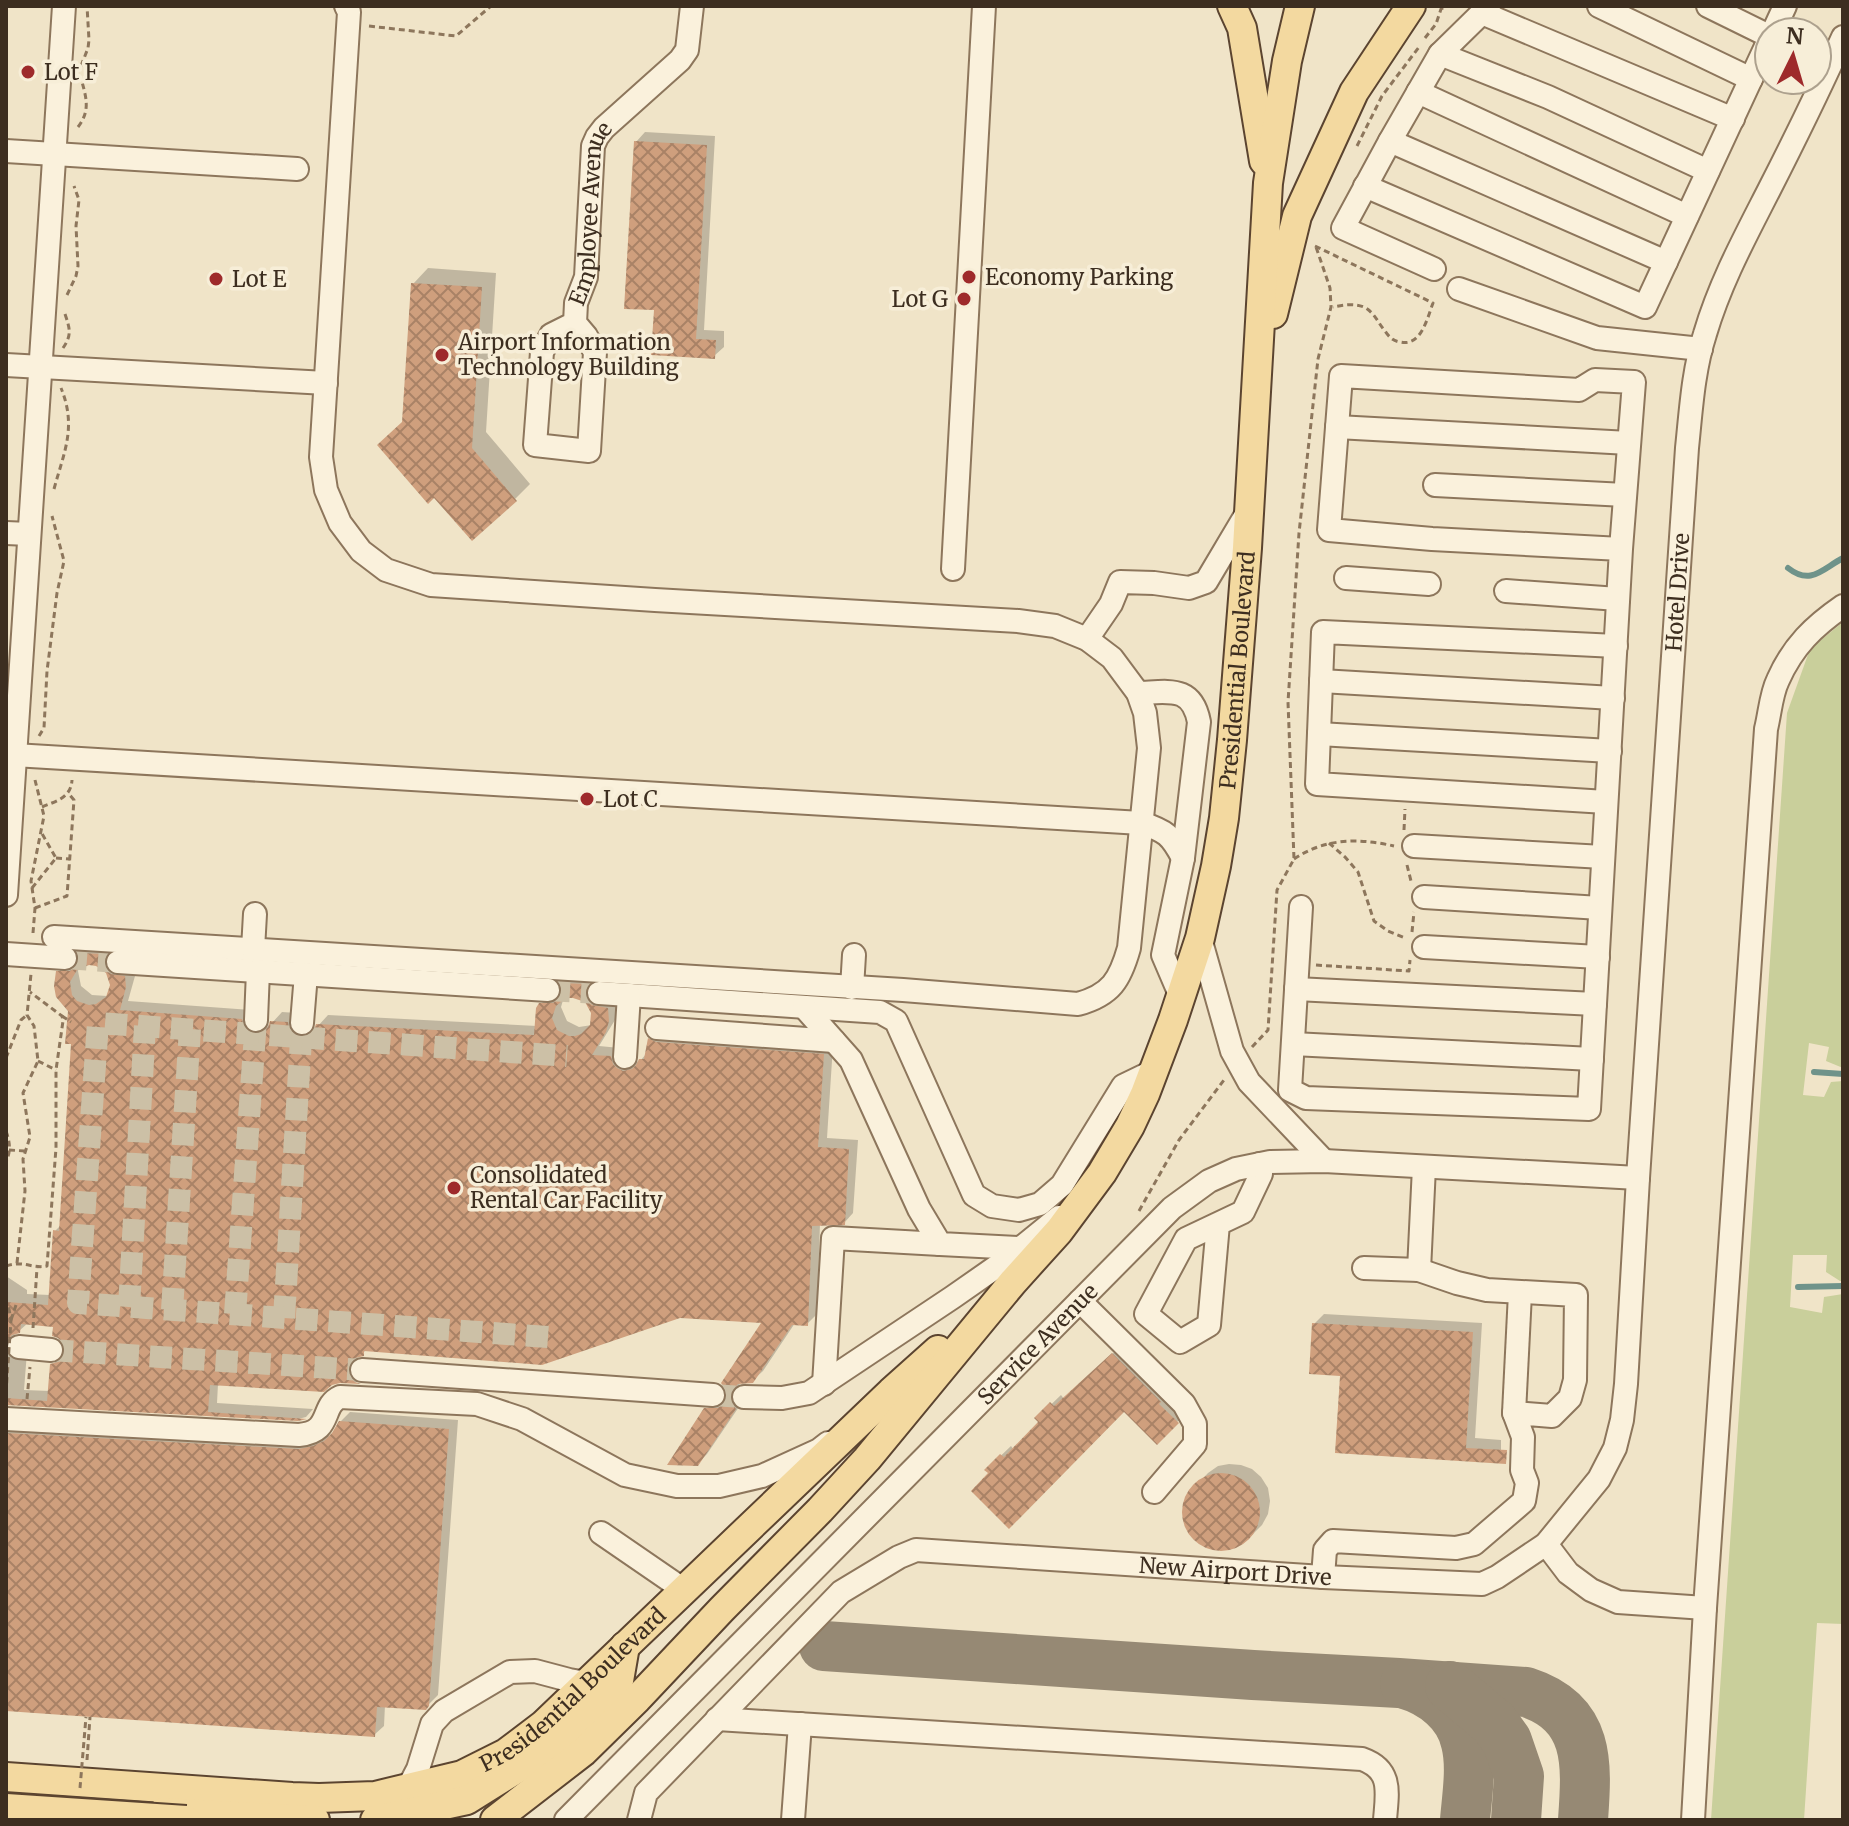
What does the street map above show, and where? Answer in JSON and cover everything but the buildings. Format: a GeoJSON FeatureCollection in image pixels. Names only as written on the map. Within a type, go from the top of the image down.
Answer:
{"type":"FeatureCollection","features":[{"type":"Feature","properties":{"kind":"main road"},"geometry":{"type":"LineString","coordinates":[[1232,6],[1242,28],[1268,183]]}},
{"type":"Feature","properties":{"kind":"main road","name":"Presidential Boulevard"},"geometry":{"type":"LineString","coordinates":[[495,1820],[583,1752],[867,1459],[1059,1231],[1102,1173],[1130,1126],[1181,997],[1200,938],[1216,866],[1232,740],[1268,183],[1287,61],[1300,6]]}},
{"type":"Feature","properties":{"kind":"main road"},"geometry":{"type":"LineString","coordinates":[[1256,384],[1297,216],[1354,92],[1411,6]]}},
{"type":"Feature","properties":{"kind":"main road","name":"Presidential Boulevard"},"geometry":{"type":"LineString","coordinates":[[6,1777],[319,1798],[375,1796],[462,1775],[506,1753],[543,1725],[891,1392],[1013,1282]]}},
{"type":"Feature","properties":{"kind":"main road"},"geometry":{"type":"LineString","coordinates":[[375,1820],[467,1800],[542,1753],[619,1681],[625,1646]]}},
{"type":"Feature","properties":{"kind":"main road"},"geometry":{"type":"LineString","coordinates":[[448,1820],[545,1782]]}},
{"type":"Feature","properties":{"kind":"main road"},"geometry":{"type":"LineString","coordinates":[[6,1805],[186,1820]]}},
{"type":"Feature","properties":{"kind":"main road"},"geometry":{"type":"LineString","coordinates":[[6,1805],[315,1820]]}},
{"type":"Feature","properties":{"kind":"street"},"geometry":{"type":"LineString","coordinates":[[6,895],[64,6]]}},
{"type":"Feature","properties":{"kind":"street"},"geometry":{"type":"LineString","coordinates":[[118,962],[256,960],[903,990],[1078,1004],[1104,994],[1122,971],[1129,948],[1149,748],[1145,713],[1138,693],[1112,658],[1087,639],[1055,626],[1018,621],[431,585],[386,570],[361,551],[340,523],[326,490],[321,457],[349,12],[346,6]]}},
{"type":"Feature","properties":{"kind":"street","name":"Employee Avenue"},"geometry":{"type":"LineString","coordinates":[[575,323],[551,335],[542,352],[535,445],[589,451],[595,352],[575,323],[576,303],[586,277],[593,146],[604,128],[680,60],[687,50],[692,6]]}},
{"type":"Feature","properties":{"kind":"street"},"geometry":{"type":"LineString","coordinates":[[953,569],[984,6]]}},
{"type":"Feature","properties":{"kind":"street"},"geometry":{"type":"LineString","coordinates":[[1599,6],[1751,79]]}},
{"type":"Feature","properties":{"kind":"street"},"geometry":{"type":"LineString","coordinates":[[1708,6],[1753,28]]}},
{"type":"Feature","properties":{"kind":"street"},"geometry":{"type":"LineString","coordinates":[[1434,269],[1343,228],[1440,54],[1485,9],[1733,119]]}},
{"type":"Feature","properties":{"kind":"street","name":"Hotel Drive"},"geometry":{"type":"LineString","coordinates":[[1638,1178],[1694,377],[1717,296],[1734,257],[1815,99],[1843,37]]}},
{"type":"Feature","properties":{"kind":"street"},"geometry":{"type":"LineString","coordinates":[[1440,54],[1548,97],[1708,171]]}},
{"type":"Feature","properties":{"kind":"street"},"geometry":{"type":"LineString","coordinates":[[1365,186],[1645,307],[1753,74]]}},
{"type":"Feature","properties":{"kind":"street"},"geometry":{"type":"LineString","coordinates":[[1418,92],[1687,216]]}},
{"type":"Feature","properties":{"kind":"street"},"geometry":{"type":"LineString","coordinates":[[1390,141],[1666,262]]}},
{"type":"Feature","properties":{"kind":"street"},"geometry":{"type":"LineString","coordinates":[[6,151],[297,169]]}},
{"type":"Feature","properties":{"kind":"street"},"geometry":{"type":"LineString","coordinates":[[1459,289],[1597,338],[1701,349]]}},
{"type":"Feature","properties":{"kind":"street"},"geometry":{"type":"LineString","coordinates":[[6,365],[326,383]]}},
{"type":"Feature","properties":{"kind":"street"},"geometry":{"type":"LineString","coordinates":[[1301,907],[1290,1090],[1306,1098],[1589,1109],[1621,549],[1634,382],[1595,380],[1579,390],[1341,376],[1329,530],[1621,549]]}},
{"type":"Feature","properties":{"kind":"street"},"geometry":{"type":"LineString","coordinates":[[1337,427],[1629,443]]}},
{"type":"Feature","properties":{"kind":"street"},"geometry":{"type":"LineString","coordinates":[[1435,485],[1625,495]]}},
{"type":"Feature","properties":{"kind":"street"},"geometry":{"type":"LineString","coordinates":[[1087,639],[1111,604],[1120,582],[1189,588],[1206,582],[1249,510]]}},
{"type":"Feature","properties":{"kind":"street"},"geometry":{"type":"LineString","coordinates":[[6,533],[29,534]]}},
{"type":"Feature","properties":{"kind":"street"},"geometry":{"type":"LineString","coordinates":[[1346,578],[1429,584]]}},
{"type":"Feature","properties":{"kind":"street"},"geometry":{"type":"LineString","coordinates":[[1506,591],[1618,599]]}},
{"type":"Feature","properties":{"kind":"street"},"geometry":{"type":"LineString","coordinates":[[1693,1820],[1766,729],[1777,681],[1801,642],[1818,623],[1843,606]]}},
{"type":"Feature","properties":{"kind":"street"},"geometry":{"type":"LineString","coordinates":[[1606,802],[1317,784],[1323,632],[1616,646]]}},
{"type":"Feature","properties":{"kind":"street"},"geometry":{"type":"LineString","coordinates":[[1321,681],[1613,698]]}},
{"type":"Feature","properties":{"kind":"street"},"geometry":{"type":"LineString","coordinates":[[1138,693],[1172,692],[1187,696],[1196,707],[1199,722],[1183,858],[1163,955],[1181,997]]}},
{"type":"Feature","properties":{"kind":"street"},"geometry":{"type":"LineString","coordinates":[[1319,734],[1610,751]]}},
{"type":"Feature","properties":{"kind":"street"},"geometry":{"type":"LineString","coordinates":[[14,755],[1141,823],[1163,830],[1176,844],[1183,858]]}},
{"type":"Feature","properties":{"kind":"street"},"geometry":{"type":"LineString","coordinates":[[1407,847],[1603,857]]}},
{"type":"Feature","properties":{"kind":"street"},"geometry":{"type":"LineString","coordinates":[[1417,897],[1600,908]]}},
{"type":"Feature","properties":{"kind":"street"},"geometry":{"type":"LineString","coordinates":[[255,914],[256,1020]]}},
{"type":"Feature","properties":{"kind":"street"},"geometry":{"type":"LineString","coordinates":[[43,935],[256,960],[306,974],[548,990]]}},
{"type":"Feature","properties":{"kind":"street"},"geometry":{"type":"LineString","coordinates":[[1200,938],[1232,1051],[1249,1082],[1324,1161]]}},
{"type":"Feature","properties":{"kind":"street"},"geometry":{"type":"LineString","coordinates":[[1417,951],[1598,957]]}},
{"type":"Feature","properties":{"kind":"street"},"geometry":{"type":"LineString","coordinates":[[6,954],[65,958]]}},
{"type":"Feature","properties":{"kind":"street"},"geometry":{"type":"LineString","coordinates":[[852,988],[854,955]]}},
{"type":"Feature","properties":{"kind":"street"},"geometry":{"type":"LineString","coordinates":[[302,1023],[306,974]]}},
{"type":"Feature","properties":{"kind":"street"},"geometry":{"type":"LineString","coordinates":[[1296,989],[1595,1004]]}},
{"type":"Feature","properties":{"kind":"street"},"geometry":{"type":"LineString","coordinates":[[599,993],[880,1012],[896,1021],[974,1195],[992,1206],[1019,1210],[1040,1204],[1062,1185],[1123,1086],[1154,1071]]}},
{"type":"Feature","properties":{"kind":"street"},"geometry":{"type":"LineString","coordinates":[[625,1057],[629,995]]}},
{"type":"Feature","properties":{"kind":"street"},"geometry":{"type":"LineString","coordinates":[[659,997],[656,1031],[834,1041]]}},
{"type":"Feature","properties":{"kind":"street"},"geometry":{"type":"LineString","coordinates":[[804,1007],[851,1060],[919,1209],[940,1244]]}},
{"type":"Feature","properties":{"kind":"street"},"geometry":{"type":"LineString","coordinates":[[1293,1044],[1592,1059]]}},
{"type":"Feature","properties":{"kind":"street","name":"Service Avenue"},"geometry":{"type":"LineString","coordinates":[[566,1820],[1172,1208],[1209,1181],[1236,1169],[1270,1162],[1324,1161],[1638,1178]]}},
{"type":"Feature","properties":{"kind":"street"},"geometry":{"type":"LineString","coordinates":[[1218,1224],[1209,1325],[1180,1342],[1146,1314],[1186,1239],[1243,1212],[1261,1174],[1260,1164]]}},
{"type":"Feature","properties":{"kind":"street"},"geometry":{"type":"LineString","coordinates":[[1419,1270],[1424,1167]]}},
{"type":"Feature","properties":{"kind":"street","name":"New Airport Drive"},"geometry":{"type":"LineString","coordinates":[[639,1820],[646,1793],[841,1592],[916,1550],[1323,1577],[1482,1584],[1497,1577],[1546,1544],[1599,1479],[1615,1448],[1626,1384],[1638,1178]]}},
{"type":"Feature","properties":{"kind":"street"},"geometry":{"type":"LineString","coordinates":[[744,1397],[782,1398],[809,1393],[953,1297],[1085,1197]]}},
{"type":"Feature","properties":{"kind":"street"},"geometry":{"type":"LineString","coordinates":[[824,1384],[833,1238],[1020,1248]]}},
{"type":"Feature","properties":{"kind":"street"},"geometry":{"type":"LineString","coordinates":[[1364,1268],[1419,1270],[1472,1286],[1520,1293],[1576,1295],[1575,1380],[1570,1398],[1552,1416],[1514,1413]]}},
{"type":"Feature","properties":{"kind":"street"},"geometry":{"type":"LineString","coordinates":[[1323,1577],[1325,1550],[1333,1541],[1456,1548],[1474,1544],[1524,1501],[1527,1483],[1522,1470],[1523,1437],[1514,1413],[1520,1293]]}},
{"type":"Feature","properties":{"kind":"street"},"geometry":{"type":"LineString","coordinates":[[1080,1301],[1184,1404],[1195,1424],[1195,1444],[1154,1492]]}},
{"type":"Feature","properties":{"kind":"street"},"geometry":{"type":"LineString","coordinates":[[19,1347],[51,1350]]}},
{"type":"Feature","properties":{"kind":"street"},"geometry":{"type":"LineString","coordinates":[[362,1370],[440,1366],[713,1395]]}},
{"type":"Feature","properties":{"kind":"street"},"geometry":{"type":"LineString","coordinates":[[6,1419],[299,1435],[314,1431],[324,1423],[335,1399],[340,1397],[477,1404],[522,1419],[625,1475],[677,1486],[719,1486],[762,1476],[819,1450],[891,1392]]}},
{"type":"Feature","properties":{"kind":"street"},"geometry":{"type":"LineString","coordinates":[[601,1533],[684,1590]]}},
{"type":"Feature","properties":{"kind":"street"},"geometry":{"type":"LineString","coordinates":[[1546,1544],[1568,1573],[1591,1590],[1618,1602],[1705,1608]]}},
{"type":"Feature","properties":{"kind":"street"},"geometry":{"type":"LineString","coordinates":[[407,1790],[418,1769],[432,1724],[444,1711],[510,1672],[535,1671],[587,1683]]}},
{"type":"Feature","properties":{"kind":"street"},"geometry":{"type":"LineString","coordinates":[[759,1676],[759,1697],[778,1723]]}},
{"type":"Feature","properties":{"kind":"street"},"geometry":{"type":"LineString","coordinates":[[717,1719],[1362,1759],[1373,1763],[1388,1785],[1385,1820]]}},
{"type":"Feature","properties":{"kind":"street"},"geometry":{"type":"LineString","coordinates":[[793,1820],[800,1724]]}},
{"type":"Feature","properties":{"kind":"path"},"geometry":{"type":"LineString","coordinates":[[72,132],[81,124],[87,106],[80,75],[89,40],[87,6]]}},
{"type":"Feature","properties":{"kind":"path"},"geometry":{"type":"LineString","coordinates":[[361,25],[456,36],[491,6]]}},
{"type":"Feature","properties":{"kind":"path"},"geometry":{"type":"LineString","coordinates":[[65,303],[78,266],[76,226],[79,200],[72,180]]}},
{"type":"Feature","properties":{"kind":"path"},"geometry":{"type":"LineString","coordinates":[[1315,246],[1433,303],[1420,335],[1412,342],[1403,343],[1394,341],[1386,334],[1374,315],[1364,307],[1352,304],[1331,307]]}},
{"type":"Feature","properties":{"kind":"path"},"geometry":{"type":"LineString","coordinates":[[58,352],[69,339],[70,331],[64,312]]}},
{"type":"Feature","properties":{"kind":"path"},"geometry":{"type":"LineString","coordinates":[[52,496],[70,430],[69,412],[59,385]]}},
{"type":"Feature","properties":{"kind":"path"},"geometry":{"type":"LineString","coordinates":[[36,738],[44,728],[47,671],[64,561],[51,513]]}},
{"type":"Feature","properties":{"kind":"path"},"geometry":{"type":"LineString","coordinates":[[42,807],[69,794],[72,787],[70,772]]}},
{"type":"Feature","properties":{"kind":"path"},"geometry":{"type":"LineString","coordinates":[[36,774],[44,816],[31,876],[35,908],[43,935]]}},
{"type":"Feature","properties":{"kind":"path"},"geometry":{"type":"LineString","coordinates":[[35,908],[67,896],[74,800],[69,794]]}},
{"type":"Feature","properties":{"kind":"path"},"geometry":{"type":"LineString","coordinates":[[1329,843],[1358,872],[1374,921],[1388,931],[1411,939],[1417,897],[1407,847],[1405,805]]}},
{"type":"Feature","properties":{"kind":"path"},"geometry":{"type":"LineString","coordinates":[[41,832],[56,858]]}},
{"type":"Feature","properties":{"kind":"path"},"geometry":{"type":"LineString","coordinates":[[1294,859],[1307,850],[1349,840],[1407,847]]}},
{"type":"Feature","properties":{"kind":"path"},"geometry":{"type":"LineString","coordinates":[[56,858],[70,859]]}},
{"type":"Feature","properties":{"kind":"path"},"geometry":{"type":"LineString","coordinates":[[32,889],[56,858]]}},
{"type":"Feature","properties":{"kind":"path"},"geometry":{"type":"LineString","coordinates":[[1316,965],[1409,971],[1417,951]]}},
{"type":"Feature","properties":{"kind":"path"},"geometry":{"type":"LineString","coordinates":[[17,1263],[25,1191],[23,1159],[30,1137],[23,1093],[38,1061],[34,1026],[27,1015],[32,964]]}},
{"type":"Feature","properties":{"kind":"path"},"geometry":{"type":"LineString","coordinates":[[30,992],[71,1022]]}},
{"type":"Feature","properties":{"kind":"path"},"geometry":{"type":"LineString","coordinates":[[6,1058],[21,1020],[27,1015]]}},
{"type":"Feature","properties":{"kind":"path"},"geometry":{"type":"LineString","coordinates":[[6,1266],[17,1263],[37,1268],[49,1266],[56,1148],[56,1070],[62,1016]]}},
{"type":"Feature","properties":{"kind":"path"},"geometry":{"type":"LineString","coordinates":[[38,1061],[56,1070]]}},
{"type":"Feature","properties":{"kind":"path"},"geometry":{"type":"LineString","coordinates":[[6,1131],[10,1143],[6,1162]]}},
{"type":"Feature","properties":{"kind":"path"},"geometry":{"type":"LineString","coordinates":[[56,1148],[64,1149]]}},
{"type":"Feature","properties":{"kind":"path"},"geometry":{"type":"LineString","coordinates":[[9,1150],[25,1151]]}},
{"type":"Feature","properties":{"kind":"path"},"geometry":{"type":"LineString","coordinates":[[33,1328],[37,1268]]}},
{"type":"Feature","properties":{"kind":"path"},"geometry":{"type":"LineString","coordinates":[[8,1304],[11,1320]]}},
{"type":"Feature","properties":{"kind":"path"},"geometry":{"type":"LineString","coordinates":[[6,1393],[11,1320],[16,1305]]}},
{"type":"Feature","properties":{"kind":"path"},"geometry":{"type":"LineString","coordinates":[[80,1789],[86,1717]]}},
{"type":"Feature","properties":{"kind":"green space"},"geometry":{"type":"Polygon","coordinates":[[[1843,622],[1843,1068],[1826,1061],[1829,1047],[1809,1043],[1803,1095],[1824,1097],[1831,1082],[1843,1081],[1843,1281],[1826,1272],[1827,1255],[1793,1255],[1790,1307],[1822,1313],[1824,1297],[1843,1294],[1843,1624],[1817,1623],[1804,1820],[1711,1820],[1787,713],[1810,649],[1843,622]]]}},
{"type":"Feature","properties":{"kind":"waterway"},"geometry":{"type":"LineString","coordinates":[[1788,568],[1810,576],[1843,558]]}},
{"type":"Feature","properties":{"kind":"waterway"},"geometry":{"type":"LineString","coordinates":[[1814,1072],[1843,1074]]}},
{"type":"Feature","properties":{"kind":"waterway"},"geometry":{"type":"LineString","coordinates":[[1798,1287],[1843,1286]]}},
{"type":"Feature","properties":{"kind":"taxiway"},"geometry":{"type":"LineString","coordinates":[[824,1646],[1526,1692],[1547,1701],[1563,1713],[1574,1727],[1584,1760],[1583,1820]]}},
{"type":"Feature","properties":{"kind":"taxiway"},"geometry":{"type":"LineString","coordinates":[[1405,1684],[1426,1692],[1444,1705],[1463,1732],[1469,1762],[1465,1820]]}},
{"type":"Feature","properties":{"kind":"taxiway"},"geometry":{"type":"LineString","coordinates":[[1450,1686],[1494,1723],[1507,1741],[1519,1776],[1516,1820]]}},
{"type":"Feature","properties":{"kind":"tunnel"},"geometry":{"type":"LineString","coordinates":[[65,958],[118,962]]}},
{"type":"Feature","properties":{"kind":"tunnel"},"geometry":{"type":"LineString","coordinates":[[548,990],[599,993]]}},
{"type":"Feature","properties":{"kind":"tunnel"},"geometry":{"type":"LineString","coordinates":[[235,1314],[256,1020]]}},
{"type":"Feature","properties":{"kind":"tunnel"},"geometry":{"type":"LineString","coordinates":[[548,1337],[78,1303],[98,1023],[567,1056]]}},
{"type":"Feature","properties":{"kind":"tunnel"},"geometry":{"type":"LineString","coordinates":[[284,1318],[302,1023]]}},
{"type":"Feature","properties":{"kind":"tunnel"},"geometry":{"type":"LineString","coordinates":[[129,1307],[145,1026]]}},
{"type":"Feature","properties":{"kind":"tunnel"},"geometry":{"type":"LineString","coordinates":[[172,1310],[190,1029]]}},
{"type":"Feature","properties":{"kind":"tunnel"},"geometry":{"type":"LineString","coordinates":[[51,1350],[362,1370]]}},
{"type":"Feature","properties":{"kind":"tunnel"},"geometry":{"type":"LineString","coordinates":[[713,1395],[744,1397]]}},
{"type":"Feature","properties":{"kind":"place","name":"Lot F"},"geometry":{"type":"Point","coordinates":[28,72]}},
{"type":"Feature","properties":{"kind":"place","name":"Economy Parking"},"geometry":{"type":"Point","coordinates":[969,277]}},
{"type":"Feature","properties":{"kind":"place","name":"Lot E"},"geometry":{"type":"Point","coordinates":[216,279]}},
{"type":"Feature","properties":{"kind":"place","name":"Lot G"},"geometry":{"type":"Point","coordinates":[964,299]}},
{"type":"Feature","properties":{"kind":"place","name":"Airport Information Technology Building"},"geometry":{"type":"Point","coordinates":[442,355]}},
{"type":"Feature","properties":{"kind":"place","name":"Lot C"},"geometry":{"type":"Point","coordinates":[587,799]}},
{"type":"Feature","properties":{"kind":"place","name":"Consolidated Rental Car Facility"},"geometry":{"type":"Point","coordinates":[454,1188]}}]}
